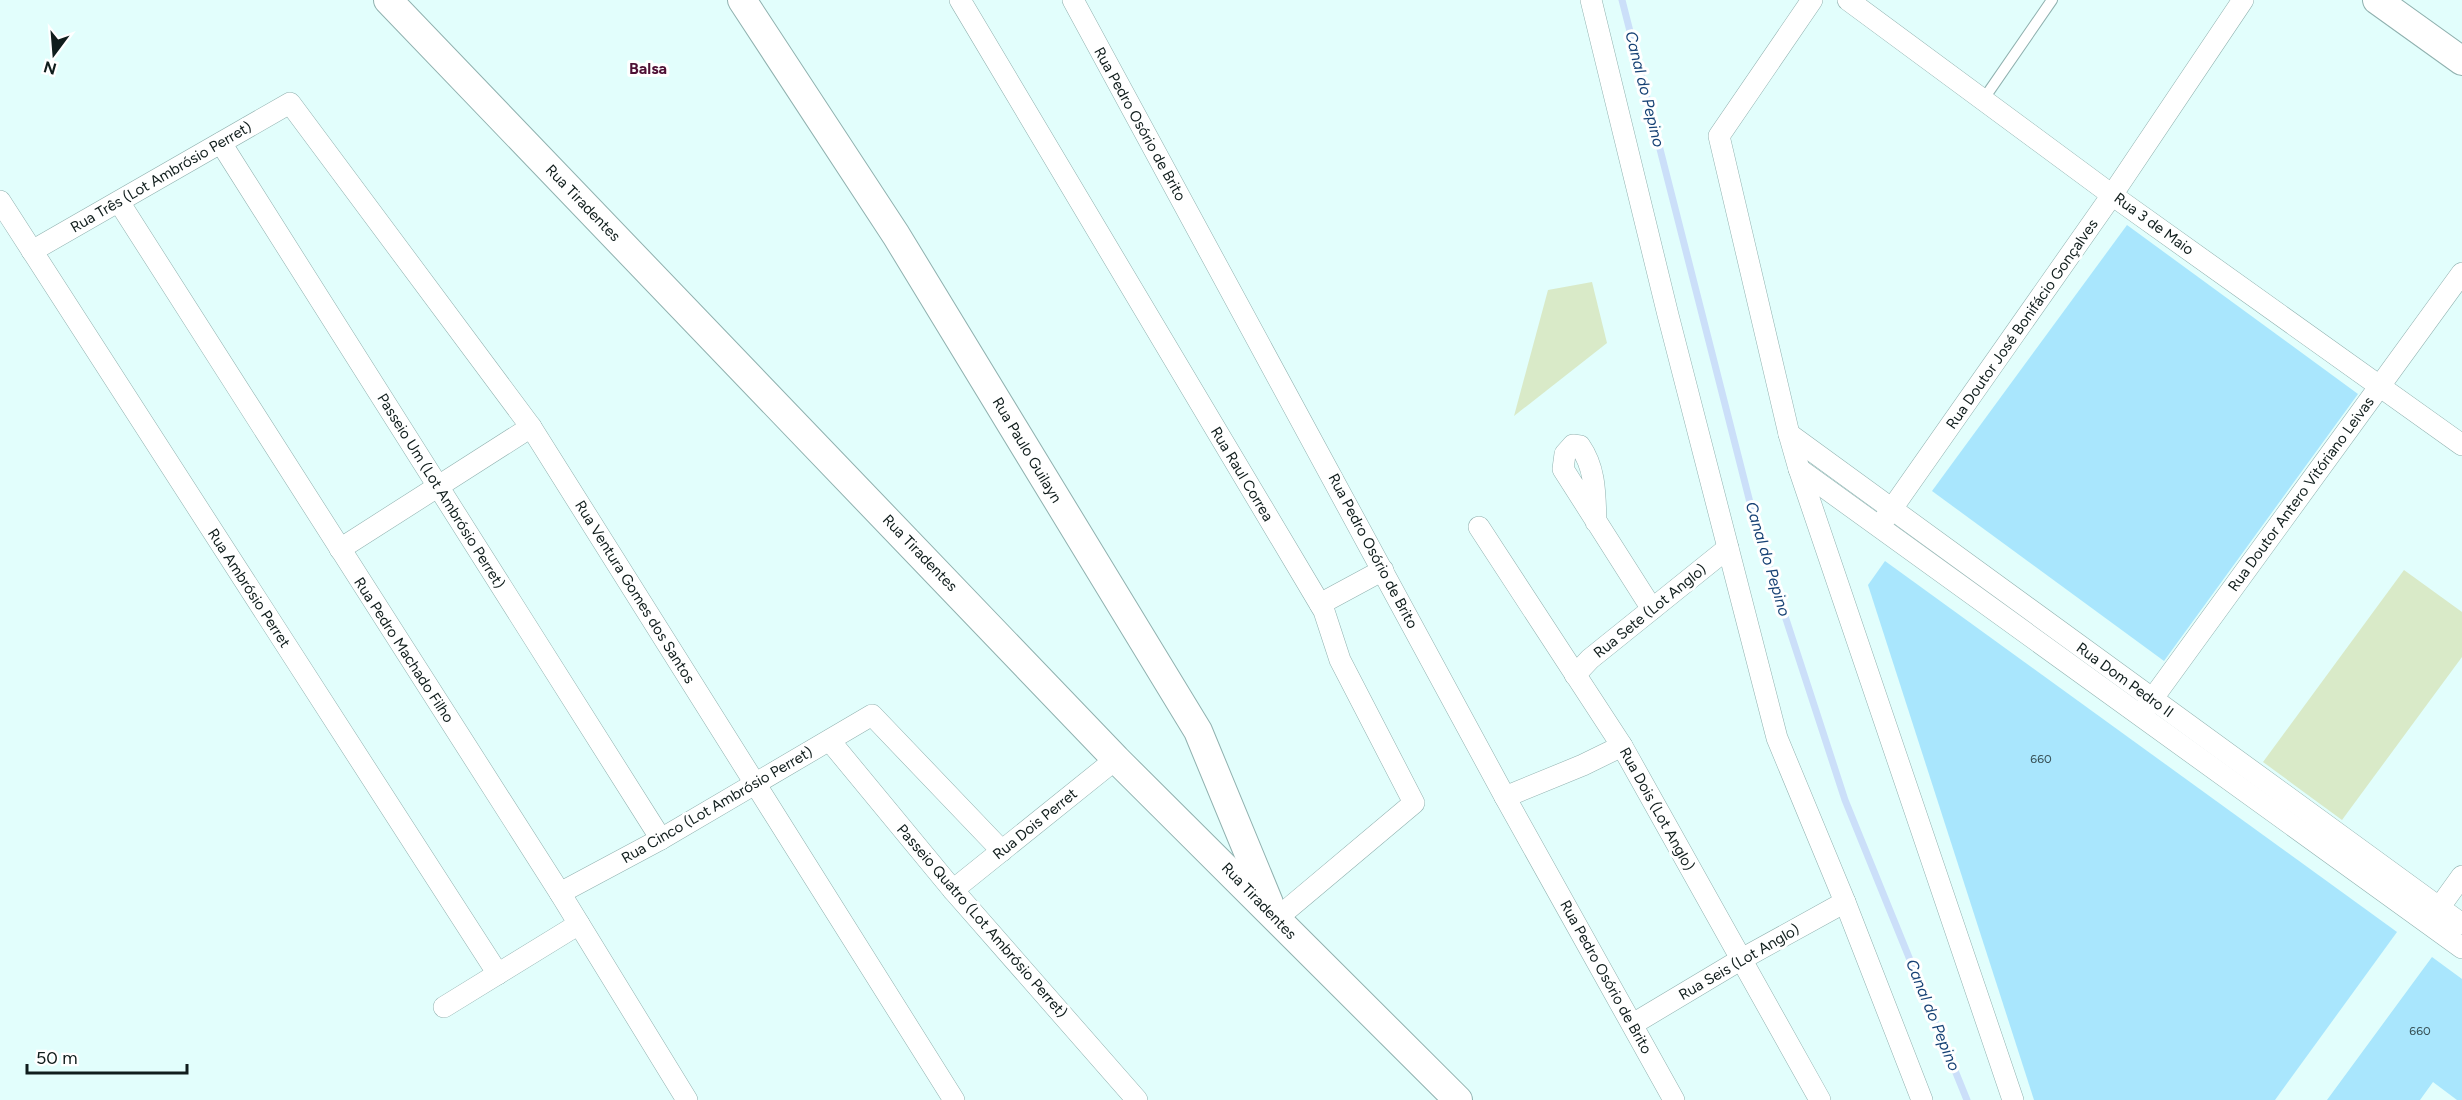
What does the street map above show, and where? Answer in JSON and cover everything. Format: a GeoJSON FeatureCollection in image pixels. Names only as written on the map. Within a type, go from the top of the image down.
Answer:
{"type":"FeatureCollection","features":[{"type":"Feature","properties":{"kind":"street","name":"Rua Tiradentes"},"geometry":{"type":"LineString","coordinates":[[388,0],[1116,759],[1458,1100]]}},
{"type":"Feature","properties":{"kind":"street","name":"Rua Paulo Guilayn"},"geometry":{"type":"LineString","coordinates":[[742,0],[897,235],[1198,731],[1276,919]]}},
{"type":"Feature","properties":{"kind":"street","name":"Rua Raul Correa"},"geometry":{"type":"LineString","coordinates":[[960,0],[1320,604],[1340,660],[1414,803],[1276,919]]}},
{"type":"Feature","properties":{"kind":"street","name":"Rua Pedro Osório de Brito"},"geometry":{"type":"LineString","coordinates":[[1073,0],[1506,797],[1674,1100]]}},
{"type":"Feature","properties":{"kind":"street"},"geometry":{"type":"LineString","coordinates":[[1591,0],[1777,738],[1845,902],[1922,1100]]}},
{"type":"Feature","properties":{"kind":"street"},"geometry":{"type":"LineString","coordinates":[[1812,0],[1719,136],[1789,434],[2013,1100]]}},
{"type":"Feature","properties":{"kind":"street","name":"Rua 3 de Maio"},"geometry":{"type":"LineString","coordinates":[[1848,0],[2112,195],[2462,445]]}},
{"type":"Feature","properties":{"kind":"street","name":"Rua Doutor José Bonifácio Gonçalves"},"geometry":{"type":"LineString","coordinates":[[1879,527],[2112,195],[2242,0]]}},
{"type":"Feature","properties":{"kind":"street"},"geometry":{"type":"LineString","coordinates":[[2377,0],[2462,61]]}},
{"type":"Feature","properties":{"kind":"street","name":"Rua Três (Lot Ambrósio Perret)"},"geometry":{"type":"LineString","coordinates":[[32,251],[290,102]]}},
{"type":"Feature","properties":{"kind":"street","name":"Rua Ventura Gomes dos Santos"},"geometry":{"type":"LineString","coordinates":[[290,102],[531,427],[954,1100]]}},
{"type":"Feature","properties":{"kind":"street","name":"Passeio Um (Lot Ambrósio Perret)"},"geometry":{"type":"LineString","coordinates":[[221,143],[661,839]]}},
{"type":"Feature","properties":{"kind":"street","name":"Rua Ambrósio Perret"},"geometry":{"type":"LineString","coordinates":[[0,201],[498,974]]}},
{"type":"Feature","properties":{"kind":"street","name":"Rua Pedro Machado Filho"},"geometry":{"type":"LineString","coordinates":[[119,202],[560,893],[687,1100]]}},
{"type":"Feature","properties":{"kind":"street","name":"Rua Doutor Antero Vitóriano Leivas"},"geometry":{"type":"LineString","coordinates":[[2146,708],[2462,273]]}},
{"type":"Feature","properties":{"kind":"street"},"geometry":{"type":"LineString","coordinates":[[340,549],[531,427]]}},
{"type":"Feature","properties":{"kind":"street","name":"Rua Dom Pedro II"},"geometry":{"type":"LineString","coordinates":[[1789,434],[2009,594],[2146,708]]}},
{"type":"Feature","properties":{"kind":"street","name":"Rua Dom Pedro II"},"geometry":{"type":"LineString","coordinates":[[1800,469],[1995,611],[2146,708],[2310,826],[2433,916],[2462,948]]}},
{"type":"Feature","properties":{"kind":"street"},"geometry":{"type":"LineString","coordinates":[[1596,522],[1652,609]]}},
{"type":"Feature","properties":{"kind":"street","name":"Rua Dois (Lot Anglo)"},"geometry":{"type":"LineString","coordinates":[[1479,527],[1622,746],[1820,1100]]}},
{"type":"Feature","properties":{"kind":"street","name":"Rua Sete (Lot Anglo)"},"geometry":{"type":"LineString","coordinates":[[1575,675],[1590,659],[1728,548]]}},
{"type":"Feature","properties":{"kind":"street"},"geometry":{"type":"LineString","coordinates":[[1320,604],[1383,570]]}},
{"type":"Feature","properties":{"kind":"street"},"geometry":{"type":"LineString","coordinates":[[1995,611],[2009,594]]}},
{"type":"Feature","properties":{"kind":"street","name":"Rua Cinco (Lot Ambrósio Perret)"},"geometry":{"type":"LineString","coordinates":[[560,893],[661,839],[872,715],[1002,851]]}},
{"type":"Feature","properties":{"kind":"street","name":"Passeio Quatro (Lot Ambrósio Perret)"},"geometry":{"type":"LineString","coordinates":[[830,741],[953,890],[1137,1100]]}},
{"type":"Feature","properties":{"kind":"street"},"geometry":{"type":"LineString","coordinates":[[1506,797],[1622,746]]}},
{"type":"Feature","properties":{"kind":"street","name":"Rua Dois Perret"},"geometry":{"type":"LineString","coordinates":[[953,890],[1116,759]]}},
{"type":"Feature","properties":{"kind":"street"},"geometry":{"type":"LineString","coordinates":[[2433,916],[2462,876]]}},
{"type":"Feature","properties":{"kind":"street","name":"Rua Seis (Lot Anglo)"},"geometry":{"type":"LineString","coordinates":[[1633,1024],[1740,960],[1845,902]]}},
{"type":"Feature","properties":{"kind":"street","name":"Rua Dom Pedro II"},"geometry":{"type":"LineString","coordinates":[[2433,916],[2462,924]]}},
{"type":"Feature","properties":{"kind":"street"},"geometry":{"type":"LineString","coordinates":[[444,1007],[579,924]]}},
{"type":"Feature","properties":{"kind":"lane"},"geometry":{"type":"LineString","coordinates":[[1983,100],[2052,0]]}},
{"type":"Feature","properties":{"kind":"green space"},"geometry":{"type":"Polygon","coordinates":[[[1592,282],[1607,343],[1514,416],[1548,290],[1592,282]]]}},
{"type":"Feature","properties":{"kind":"green space"},"geometry":{"type":"Polygon","coordinates":[[[2404,570],[2462,612],[2462,657],[2342,820],[2263,762],[2404,570]]]}},
{"type":"Feature","properties":{"kind":"building"},"geometry":{"type":"Polygon","coordinates":[[[2127,225],[2358,394],[2164,661],[1932,491],[2127,225]]]}},
{"type":"Feature","properties":{"kind":"building"},"geometry":{"type":"Polygon","coordinates":[[[1885,561],[2397,932],[2275,1100],[2034,1100],[1868,585],[1885,561]]]}},
{"type":"Feature","properties":{"kind":"building"},"geometry":{"type":"Polygon","coordinates":[[[2432,957],[2462,979],[2462,1100],[2457,1100],[2433,1082],[2420,1100],[2327,1100],[2432,957]]]}},
{"type":"Feature","properties":{"kind":"waterway","name":"Canal do Pepino"},"geometry":{"type":"LineString","coordinates":[[1622,0],[1757,530],[1845,800],[1967,1100]]}},
{"type":"Feature","properties":{"kind":"district","name":"Balsa"},"geometry":{"type":"Point","coordinates":[648,68]}}]}
